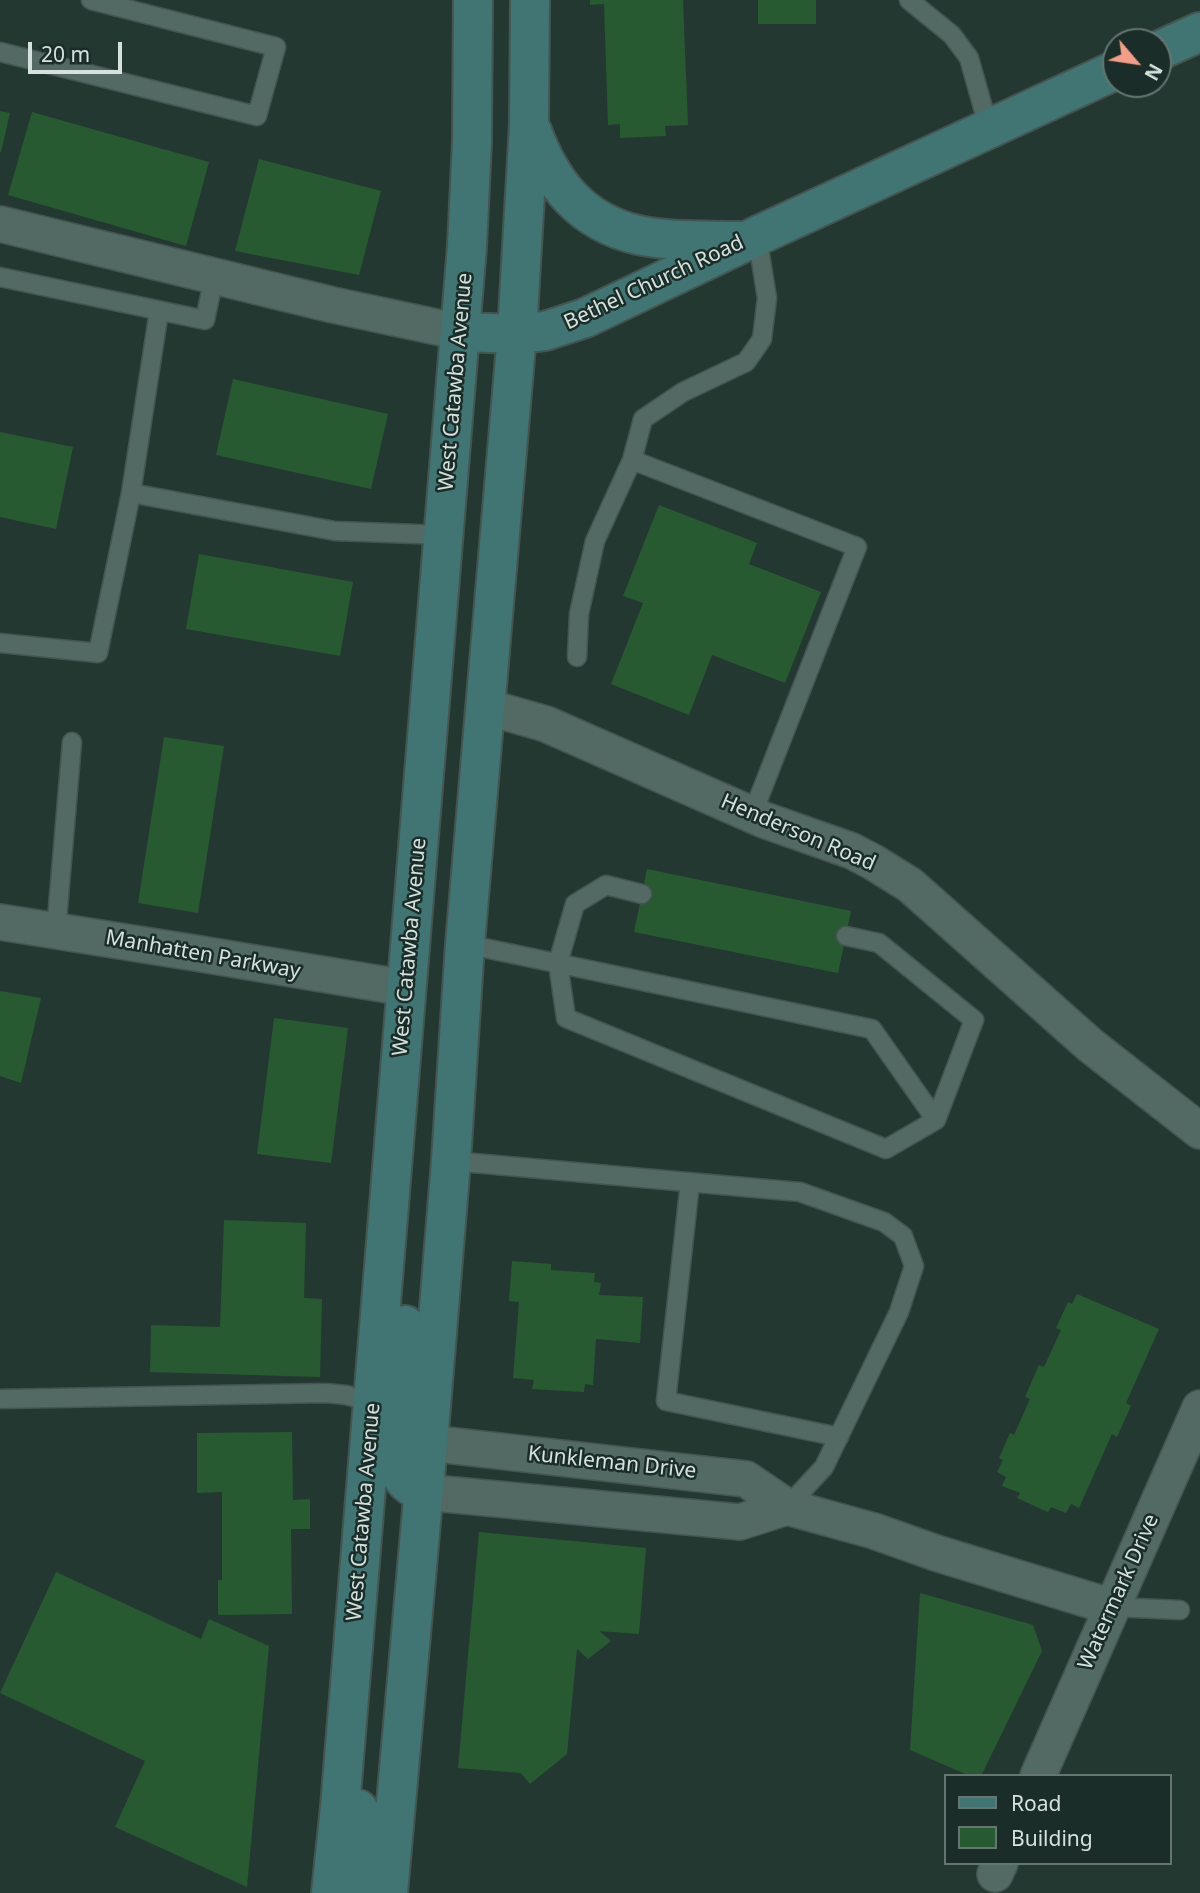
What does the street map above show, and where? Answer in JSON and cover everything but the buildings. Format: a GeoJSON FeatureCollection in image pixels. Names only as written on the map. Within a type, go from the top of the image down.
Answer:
{"type":"FeatureCollection","features":[{"type":"Feature","properties":{"kind":"main road","name":"West Catawba Avenue"},"geometry":{"type":"LineString","coordinates":[[331,1893],[395,1143],[468,226],[472,141],[473,0]]}},
{"type":"Feature","properties":{"kind":"main road"},"geometry":{"type":"LineString","coordinates":[[388,1893],[428,1443],[465,944],[517,334],[529,124],[530,0]]}},
{"type":"Feature","properties":{"kind":"main road"},"geometry":{"type":"LineString","coordinates":[[1172,45],[1200,32]]}},
{"type":"Feature","properties":{"kind":"main road","name":"Bethel Church Road"},"geometry":{"type":"LineString","coordinates":[[460,332],[517,334],[545,331],[585,318],[751,238],[1102,77]]}},
{"type":"Feature","properties":{"kind":"main road"},"geometry":{"type":"LineString","coordinates":[[529,124],[541,156],[554,179],[589,215],[638,235],[666,239],[751,238]]}},
{"type":"Feature","properties":{"kind":"main road"},"geometry":{"type":"LineString","coordinates":[[395,1143],[411,1219],[397,1459],[400,1475],[411,1488],[423,1492]]}},
{"type":"Feature","properties":{"kind":"main road"},"geometry":{"type":"LineString","coordinates":[[340,1807],[358,1809],[365,1819],[359,1893]]}},
{"type":"Feature","properties":{"kind":"street","name":"Bethel Church Road"},"geometry":{"type":"LineString","coordinates":[[0,224],[332,305],[460,332]]}},
{"type":"Feature","properties":{"kind":"street","name":"Henderson Road"},"geometry":{"type":"LineString","coordinates":[[486,707],[546,724],[752,815],[852,851],[873,862],[910,885],[1090,1045],[1200,1131]]}},
{"type":"Feature","properties":{"kind":"street","name":"Manhatten Parkway"},"geometry":{"type":"LineString","coordinates":[[0,922],[406,988]]}},
{"type":"Feature","properties":{"kind":"street","name":"Watermark Drive"},"geometry":{"type":"LineString","coordinates":[[1039,1774],[1200,1408]]}},
{"type":"Feature","properties":{"kind":"street","name":"Kunkleman Drive"},"geometry":{"type":"LineString","coordinates":[[428,1443],[746,1479],[787,1507],[874,1531],[1112,1607]]}},
{"type":"Feature","properties":{"kind":"street"},"geometry":{"type":"LineString","coordinates":[[423,1492],[740,1522],[787,1507]]}},
{"type":"Feature","properties":{"kind":"lane"},"geometry":{"type":"LineString","coordinates":[[0,52],[257,116],[276,47],[91,0]]}},
{"type":"Feature","properties":{"kind":"lane"},"geometry":{"type":"LineString","coordinates":[[909,0],[952,35],[969,58],[989,129]]}},
{"type":"Feature","properties":{"kind":"lane"},"geometry":{"type":"LineString","coordinates":[[577,657],[579,614],[594,541],[632,460],[643,419],[683,392],[746,362],[762,339],[767,298],[751,238]]}},
{"type":"Feature","properties":{"kind":"lane"},"geometry":{"type":"LineString","coordinates":[[0,277],[205,320],[214,277]]}},
{"type":"Feature","properties":{"kind":"lane"},"geometry":{"type":"LineString","coordinates":[[0,643],[98,653],[131,493],[159,310]]}},
{"type":"Feature","properties":{"kind":"lane"},"geometry":{"type":"LineString","coordinates":[[632,460],[857,547],[752,815]]}},
{"type":"Feature","properties":{"kind":"lane"},"geometry":{"type":"LineString","coordinates":[[131,493],[335,531],[443,535]]}},
{"type":"Feature","properties":{"kind":"lane"},"geometry":{"type":"LineString","coordinates":[[56,931],[72,742]]}},
{"type":"Feature","properties":{"kind":"lane"},"geometry":{"type":"LineString","coordinates":[[642,894],[606,885],[575,904],[558,963],[566,1018],[886,1149],[936,1120],[974,1020],[879,943],[846,936]]}},
{"type":"Feature","properties":{"kind":"lane"},"geometry":{"type":"LineString","coordinates":[[465,944],[872,1029],[936,1120]]}},
{"type":"Feature","properties":{"kind":"lane"},"geometry":{"type":"LineString","coordinates":[[451,1161],[800,1192],[884,1222],[903,1236],[914,1266],[900,1312],[824,1467],[787,1507]]}},
{"type":"Feature","properties":{"kind":"lane"},"geometry":{"type":"LineString","coordinates":[[690,1182],[666,1401],[839,1437]]}},
{"type":"Feature","properties":{"kind":"lane"},"geometry":{"type":"LineString","coordinates":[[0,1399],[326,1393],[373,1402]]}},
{"type":"Feature","properties":{"kind":"lane"},"geometry":{"type":"LineString","coordinates":[[1112,1607],[1180,1610]]}}]}
